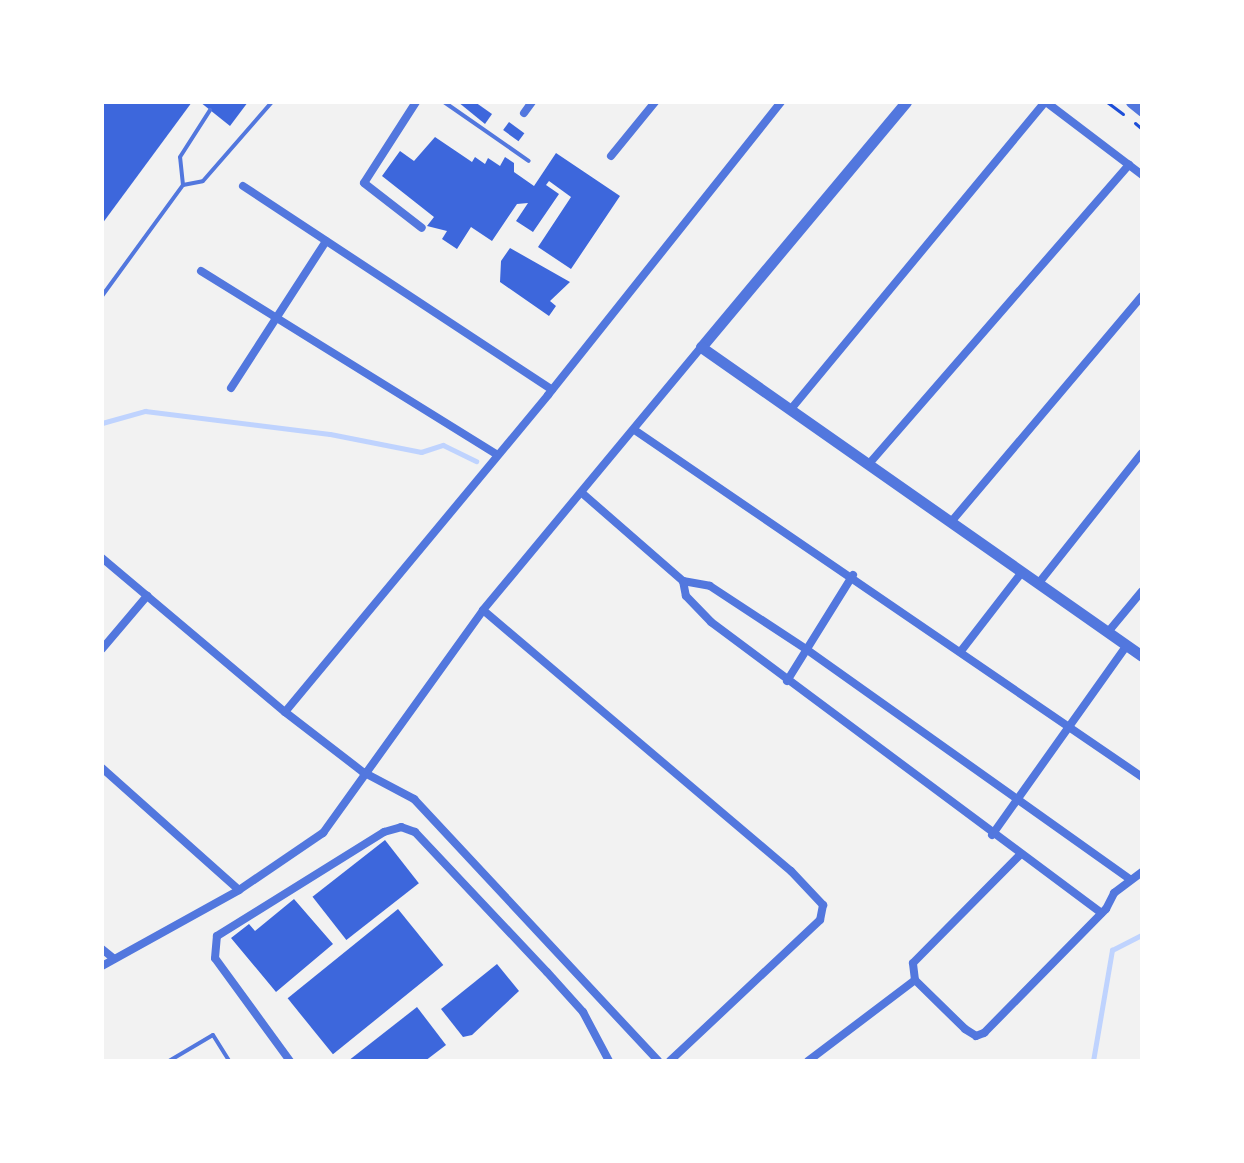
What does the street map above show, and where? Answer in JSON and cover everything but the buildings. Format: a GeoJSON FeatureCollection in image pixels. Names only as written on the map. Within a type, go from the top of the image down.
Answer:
{"type":"FeatureCollection","features":[{"type":"Feature","properties":{"kind":"street"},"geometry":{"type":"LineString","coordinates":[[416,102],[364,183],[422,228]]}},
{"type":"Feature","properties":{"kind":"street"},"geometry":{"type":"LineString","coordinates":[[524,113],[532,102]]}},
{"type":"Feature","properties":{"kind":"street"},"geometry":{"type":"LineString","coordinates":[[611,156],[655,102]]}},
{"type":"Feature","properties":{"kind":"street"},"geometry":{"type":"LineString","coordinates":[[285,712],[495,453],[584,351],[781,102]]}},
{"type":"Feature","properties":{"kind":"street"},"geometry":{"type":"LineString","coordinates":[[102,966],[239,890],[323,833],[363,772],[483,610],[636,431],[701,347],[906,102]]}},
{"type":"Feature","properties":{"kind":"street"},"geometry":{"type":"LineString","coordinates":[[791,409],[1046,102],[1142,175]]}},
{"type":"Feature","properties":{"kind":"street"},"geometry":{"type":"LineString","coordinates":[[1131,102],[1142,111]]}},
{"type":"Feature","properties":{"kind":"street"},"geometry":{"type":"LineString","coordinates":[[868,465],[1129,165]]}},
{"type":"Feature","properties":{"kind":"street"},"geometry":{"type":"LineString","coordinates":[[243,186],[552,390]]}},
{"type":"Feature","properties":{"kind":"street"},"geometry":{"type":"LineString","coordinates":[[231,388],[326,241]]}},
{"type":"Feature","properties":{"kind":"street"},"geometry":{"type":"LineString","coordinates":[[201,271],[495,453]]}},
{"type":"Feature","properties":{"kind":"street"},"geometry":{"type":"LineString","coordinates":[[951,522],[1142,296]]}},
{"type":"Feature","properties":{"kind":"street"},"geometry":{"type":"LineString","coordinates":[[701,347],[1142,656]]}},
{"type":"Feature","properties":{"kind":"street"},"geometry":{"type":"LineString","coordinates":[[636,431],[853,575],[1142,777]]}},
{"type":"Feature","properties":{"kind":"street"},"geometry":{"type":"LineString","coordinates":[[1038,584],[1142,453]]}},
{"type":"Feature","properties":{"kind":"street"},"geometry":{"type":"LineString","coordinates":[[582,493],[683,581],[710,586],[806,649],[1130,879]]}},
{"type":"Feature","properties":{"kind":"street"},"geometry":{"type":"LineString","coordinates":[[102,558],[285,712],[363,772],[414,799],[658,1061]]}},
{"type":"Feature","properties":{"kind":"street"},"geometry":{"type":"LineString","coordinates":[[961,651],[1022,572]]}},
{"type":"Feature","properties":{"kind":"street"},"geometry":{"type":"LineString","coordinates":[[787,681],[853,575]]}},
{"type":"Feature","properties":{"kind":"street"},"geometry":{"type":"LineString","coordinates":[[683,581],[686,596],[701,614],[1019,856],[1101,913]]}},
{"type":"Feature","properties":{"kind":"street"},"geometry":{"type":"LineString","coordinates":[[1108,632],[1142,591]]}},
{"type":"Feature","properties":{"kind":"street"},"geometry":{"type":"LineString","coordinates":[[102,649],[147,596]]}},
{"type":"Feature","properties":{"kind":"street"},"geometry":{"type":"LineString","coordinates":[[483,610],[791,871],[823,905],[824,913],[670,1061]]}},
{"type":"Feature","properties":{"kind":"street"},"geometry":{"type":"LineString","coordinates":[[992,835],[1065,725],[1127,645]]}},
{"type":"Feature","properties":{"kind":"street"},"geometry":{"type":"LineString","coordinates":[[102,768],[239,890]]}},
{"type":"Feature","properties":{"kind":"street"},"geometry":{"type":"LineString","coordinates":[[290,1061],[215,958],[217,936],[384,832],[401,827],[415,832],[583,1012],[609,1061]]}},
{"type":"Feature","properties":{"kind":"street"},"geometry":{"type":"LineString","coordinates":[[1019,856],[913,963],[915,980],[976,1036],[991,1027],[1130,879],[1142,872]]}},
{"type":"Feature","properties":{"kind":"street"},"geometry":{"type":"LineString","coordinates":[[102,949],[113,958]]}},
{"type":"Feature","properties":{"kind":"street"},"geometry":{"type":"LineString","coordinates":[[808,1061],[915,980]]}},
{"type":"Feature","properties":{"kind":"lane"},"geometry":{"type":"LineString","coordinates":[[183,185],[203,181],[272,102]]}},
{"type":"Feature","properties":{"kind":"lane"},"geometry":{"type":"LineString","coordinates":[[444,102],[529,161]]}},
{"type":"Feature","properties":{"kind":"lane"},"geometry":{"type":"LineString","coordinates":[[102,296],[183,185],[180,157],[210,110]]}},
{"type":"Feature","properties":{"kind":"lane"},"geometry":{"type":"LineString","coordinates":[[169,1061],[213,1035],[229,1061]]}},
{"type":"Feature","properties":{"kind":"waterway"},"geometry":{"type":"LineString","coordinates":[[102,423],[145,411],[330,434],[421,452],[443,445],[476,461]]}},
{"type":"Feature","properties":{"kind":"waterway"},"geometry":{"type":"LineString","coordinates":[[1093,1061],[1112,950],[1142,935]]}}]}
